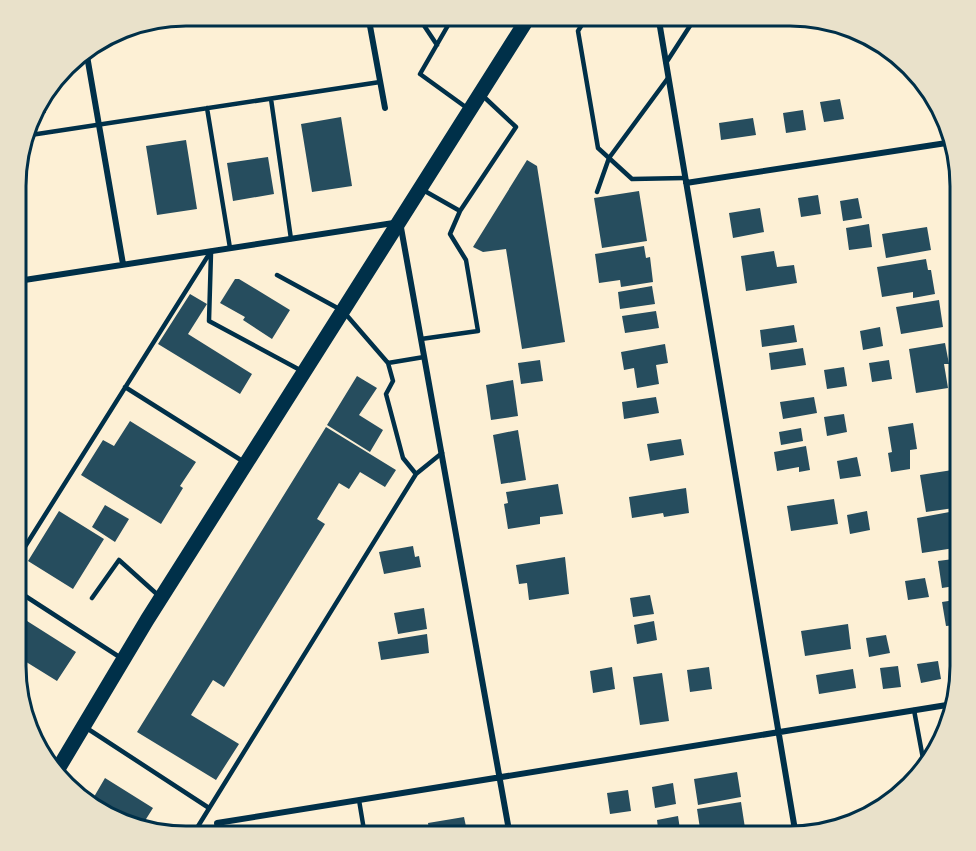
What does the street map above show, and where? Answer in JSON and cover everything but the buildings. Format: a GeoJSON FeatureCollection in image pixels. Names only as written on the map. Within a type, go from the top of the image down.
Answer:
{"type":"FeatureCollection","features":[{"type":"Feature","properties":{"kind":"main road"},"geometry":{"type":"LineString","coordinates":[[60,765],[161,598],[523,26]]}},
{"type":"Feature","properties":{"kind":"street"},"geometry":{"type":"LineString","coordinates":[[371,26],[385,108]]}},
{"type":"Feature","properties":{"kind":"street"},"geometry":{"type":"LineString","coordinates":[[659,26],[794,825]]}},
{"type":"Feature","properties":{"kind":"street"},"geometry":{"type":"LineString","coordinates":[[88,59],[123,264]]}},
{"type":"Feature","properties":{"kind":"street"},"geometry":{"type":"LineString","coordinates":[[685,180],[945,143]]}},
{"type":"Feature","properties":{"kind":"street"},"geometry":{"type":"LineString","coordinates":[[25,280],[400,222],[508,825]]}},
{"type":"Feature","properties":{"kind":"street"},"geometry":{"type":"LineString","coordinates":[[217,826],[217,823],[945,705]]}},
{"type":"Feature","properties":{"kind":"lane"},"geometry":{"type":"LineString","coordinates":[[424,26],[437,45]]}},
{"type":"Feature","properties":{"kind":"lane"},"geometry":{"type":"LineString","coordinates":[[448,26],[420,75],[470,110]]}},
{"type":"Feature","properties":{"kind":"lane"},"geometry":{"type":"LineString","coordinates":[[581,26],[578,31],[597,148],[632,179],[685,180]]}},
{"type":"Feature","properties":{"kind":"lane"},"geometry":{"type":"LineString","coordinates":[[666,63],[690,26]]}},
{"type":"Feature","properties":{"kind":"lane"},"geometry":{"type":"LineString","coordinates":[[597,192],[609,158],[668,78]]}},
{"type":"Feature","properties":{"kind":"lane"},"geometry":{"type":"LineString","coordinates":[[34,135],[380,82]]}},
{"type":"Feature","properties":{"kind":"lane"},"geometry":{"type":"LineString","coordinates":[[421,339],[478,331],[466,260],[450,234],[460,211],[516,127],[481,94]]}},
{"type":"Feature","properties":{"kind":"lane"},"geometry":{"type":"LineString","coordinates":[[271,99],[291,239]]}},
{"type":"Feature","properties":{"kind":"lane"},"geometry":{"type":"LineString","coordinates":[[207,108],[230,248]]}},
{"type":"Feature","properties":{"kind":"lane"},"geometry":{"type":"LineString","coordinates":[[421,189],[460,211]]}},
{"type":"Feature","properties":{"kind":"lane"},"geometry":{"type":"LineString","coordinates":[[211,251],[209,321],[304,372]]}},
{"type":"Feature","properties":{"kind":"lane"},"geometry":{"type":"LineString","coordinates":[[26,545],[211,251]]}},
{"type":"Feature","properties":{"kind":"lane"},"geometry":{"type":"LineString","coordinates":[[277,274],[343,311],[388,363],[393,381],[386,394],[403,458],[416,474]]}},
{"type":"Feature","properties":{"kind":"lane"},"geometry":{"type":"LineString","coordinates":[[388,363],[424,357]]}},
{"type":"Feature","properties":{"kind":"lane"},"geometry":{"type":"LineString","coordinates":[[125,387],[246,463]]}},
{"type":"Feature","properties":{"kind":"lane"},"geometry":{"type":"LineString","coordinates":[[198,826],[416,474],[442,453]]}},
{"type":"Feature","properties":{"kind":"lane"},"geometry":{"type":"LineString","coordinates":[[92,598],[119,560],[161,598]]}},
{"type":"Feature","properties":{"kind":"lane"},"geometry":{"type":"LineString","coordinates":[[26,596],[123,659]]}},
{"type":"Feature","properties":{"kind":"lane"},"geometry":{"type":"LineString","coordinates":[[914,710],[923,756]]}},
{"type":"Feature","properties":{"kind":"lane"},"geometry":{"type":"LineString","coordinates":[[83,726],[209,808]]}},
{"type":"Feature","properties":{"kind":"lane"},"geometry":{"type":"LineString","coordinates":[[359,800],[363,826]]}}]}
